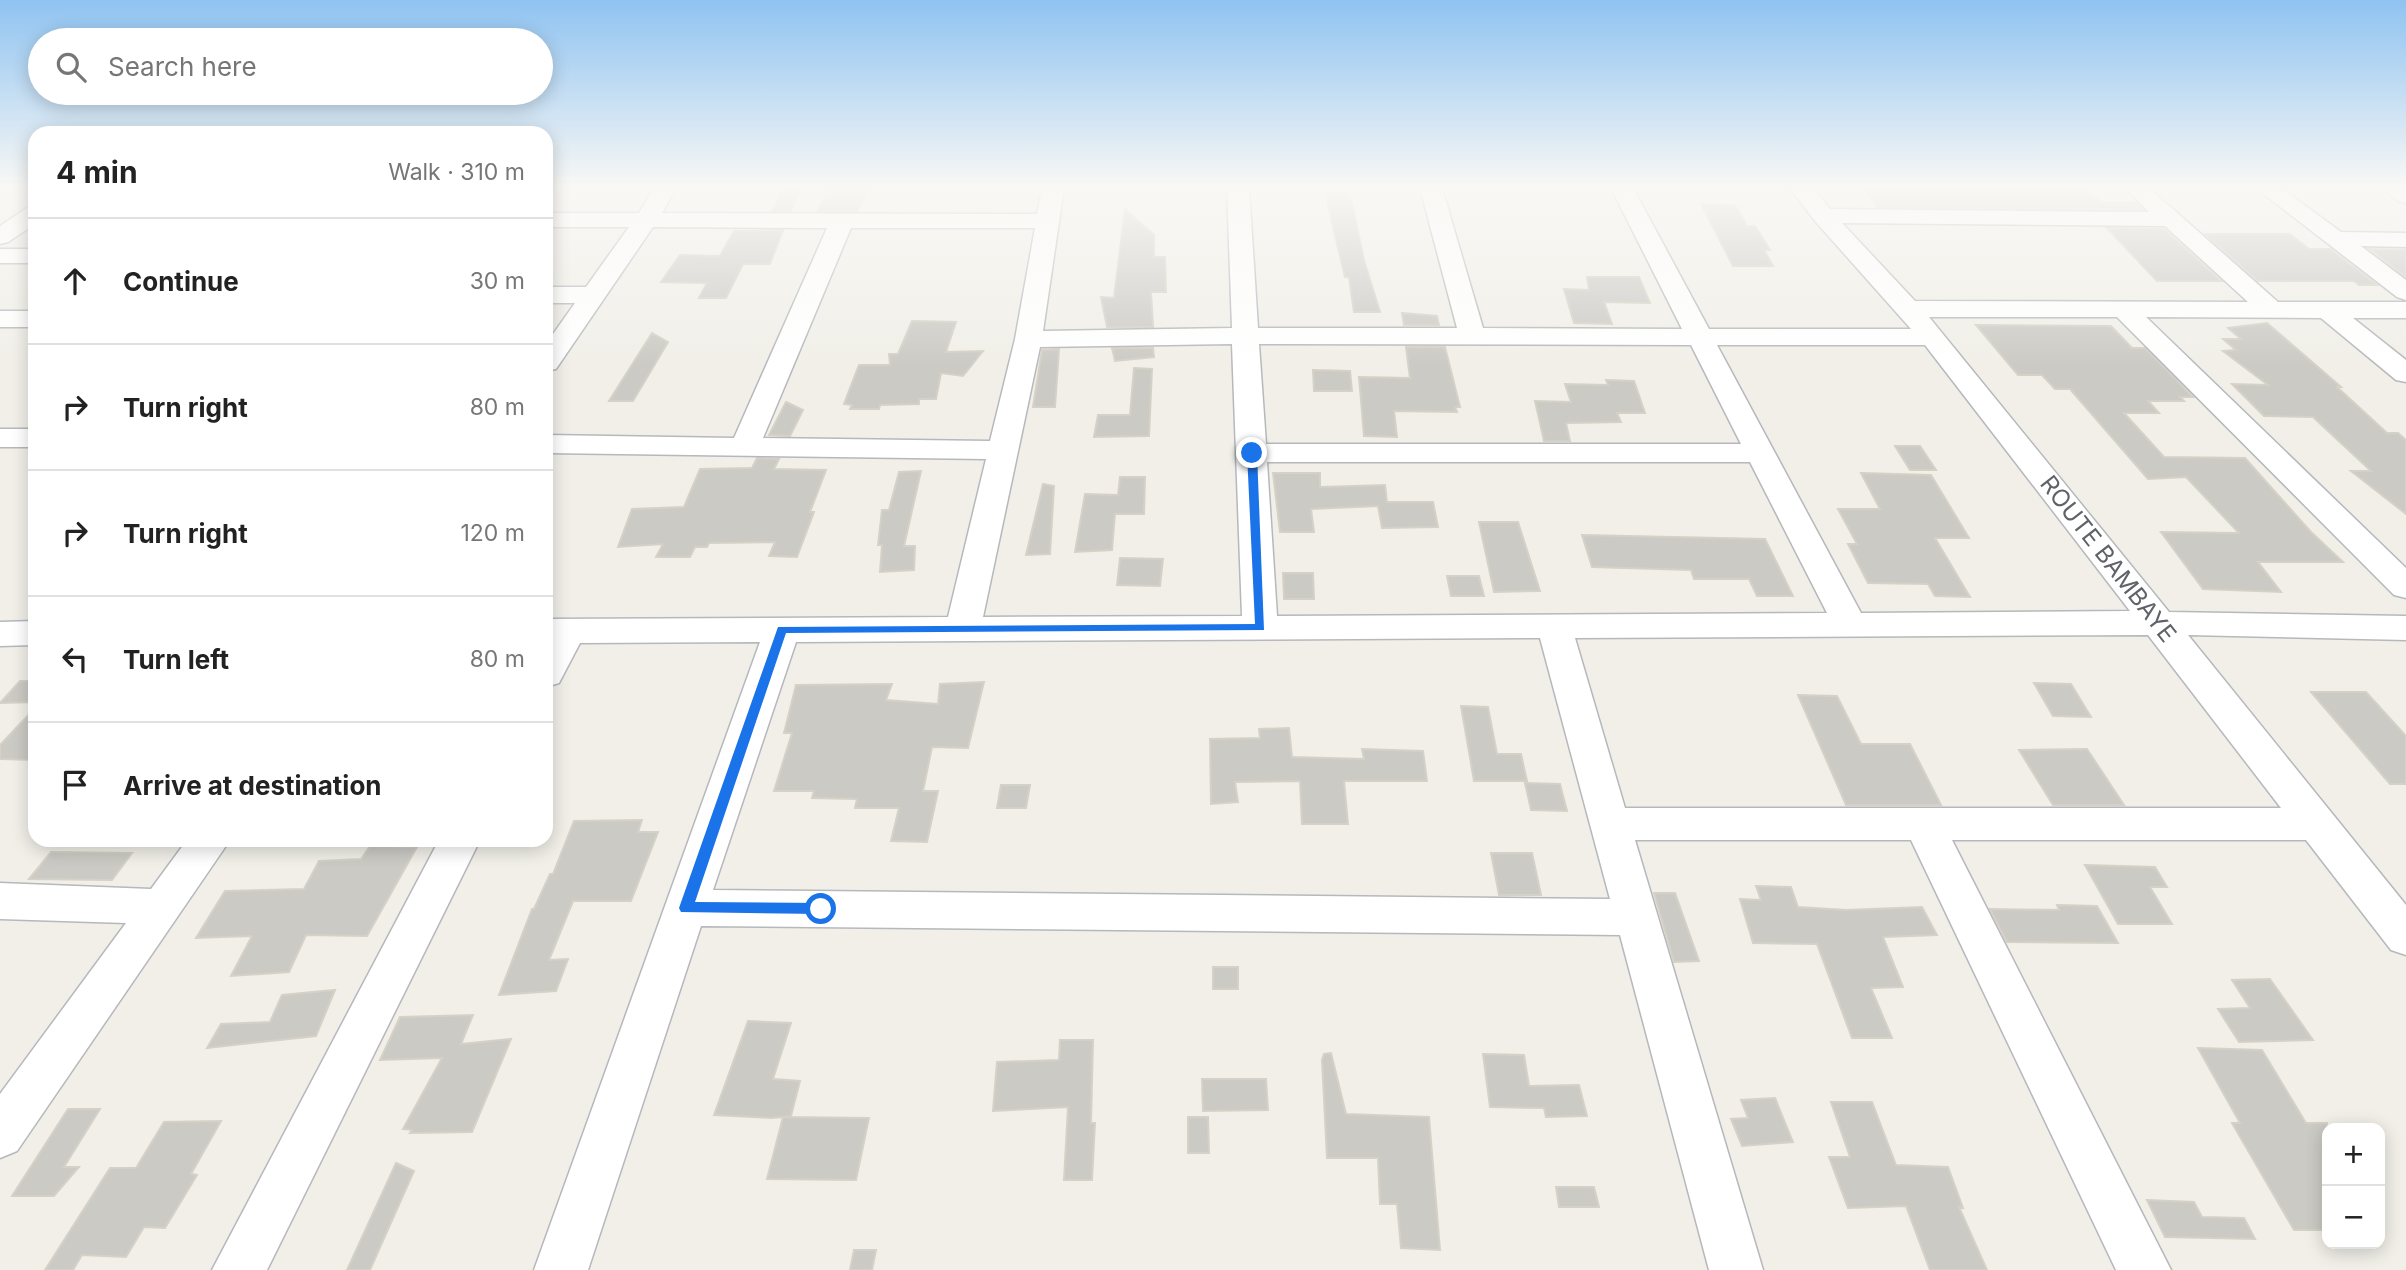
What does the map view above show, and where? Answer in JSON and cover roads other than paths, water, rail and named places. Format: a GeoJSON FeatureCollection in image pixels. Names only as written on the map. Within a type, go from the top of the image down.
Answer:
{"type":"FeatureCollection","features":[{"type":"Feature","properties":{"kind":"street"},"geometry":{"type":"LineString","coordinates":[[553,353],[627,247]]}},
{"type":"Feature","properties":{"kind":"street"},"geometry":{"type":"LineString","coordinates":[[745,446],[830,247]]}},
{"type":"Feature","properties":{"kind":"street"},"geometry":{"type":"LineString","coordinates":[[963,629],[1028,339],[1043,247]]}},
{"type":"Feature","properties":{"kind":"street"},"geometry":{"type":"LineString","coordinates":[[1241,247],[1260,627]]}},
{"type":"Feature","properties":{"kind":"street"},"geometry":{"type":"LineString","coordinates":[[1448,247],[1473,338]]}},
{"type":"Feature","properties":{"kind":"street"},"geometry":{"type":"LineString","coordinates":[[1653,247],[1850,624]]}},
{"type":"Feature","properties":{"kind":"street","name":"ROUTE BAMBAYE"},"geometry":{"type":"LineString","coordinates":[[1852,247],[1933,337],[2317,824],[2400,921]]}},
{"type":"Feature","properties":{"kind":"street"},"geometry":{"type":"LineString","coordinates":[[2202,247],[2270,308]]}},
{"type":"Feature","properties":{"kind":"street"},"geometry":{"type":"LineString","coordinates":[[2347,247],[2406,292]]}},
{"type":"Feature","properties":{"kind":"street"},"geometry":{"type":"LineString","coordinates":[[0,256],[28,256]]}},
{"type":"Feature","properties":{"kind":"street"},"geometry":{"type":"LineString","coordinates":[[553,295],[593,295]]}},
{"type":"Feature","properties":{"kind":"street"},"geometry":{"type":"LineString","coordinates":[[1908,309],[2406,310]]}},
{"type":"Feature","properties":{"kind":"street"},"geometry":{"type":"LineString","coordinates":[[2123,309],[2406,587]]}},
{"type":"Feature","properties":{"kind":"street"},"geometry":{"type":"LineString","coordinates":[[2326,309],[2406,374]]}},
{"type":"Feature","properties":{"kind":"street"},"geometry":{"type":"LineString","coordinates":[[0,318],[28,319]]}},
{"type":"Feature","properties":{"kind":"street"},"geometry":{"type":"LineString","coordinates":[[1028,339],[1246,336],[1933,337]]}},
{"type":"Feature","properties":{"kind":"street"},"geometry":{"type":"LineString","coordinates":[[0,438],[28,439]]}},
{"type":"Feature","properties":{"kind":"street"},"geometry":{"type":"LineString","coordinates":[[553,444],[1003,450]]}},
{"type":"Feature","properties":{"kind":"street"},"geometry":{"type":"LineString","coordinates":[[1252,453],[1760,453]]}},
{"type":"Feature","properties":{"kind":"street"},"geometry":{"type":"LineString","coordinates":[[557,631],[2158,623],[2406,628]]}},
{"type":"Feature","properties":{"kind":"street"},"geometry":{"type":"LineString","coordinates":[[1554,626],[1736,1270]]}},
{"type":"Feature","properties":{"kind":"street"},"geometry":{"type":"LineString","coordinates":[[561,1270],[782,629]]}},
{"type":"Feature","properties":{"kind":"street"},"geometry":{"type":"LineString","coordinates":[[0,634],[28,633]]}},
{"type":"Feature","properties":{"kind":"street"},"geometry":{"type":"LineString","coordinates":[[1610,824],[2317,824]]}},
{"type":"Feature","properties":{"kind":"street"},"geometry":{"type":"LineString","coordinates":[[1924,824],[2144,1270]]}},
{"type":"Feature","properties":{"kind":"street"},"geometry":{"type":"LineString","coordinates":[[0,1134],[205,847]]}},
{"type":"Feature","properties":{"kind":"street"},"geometry":{"type":"LineString","coordinates":[[239,1270],[456,847]]}},
{"type":"Feature","properties":{"kind":"street"},"geometry":{"type":"LineString","coordinates":[[0,901],[162,907]]}},
{"type":"Feature","properties":{"kind":"street"},"geometry":{"type":"LineString","coordinates":[[686,908],[1637,917]]}}]}
